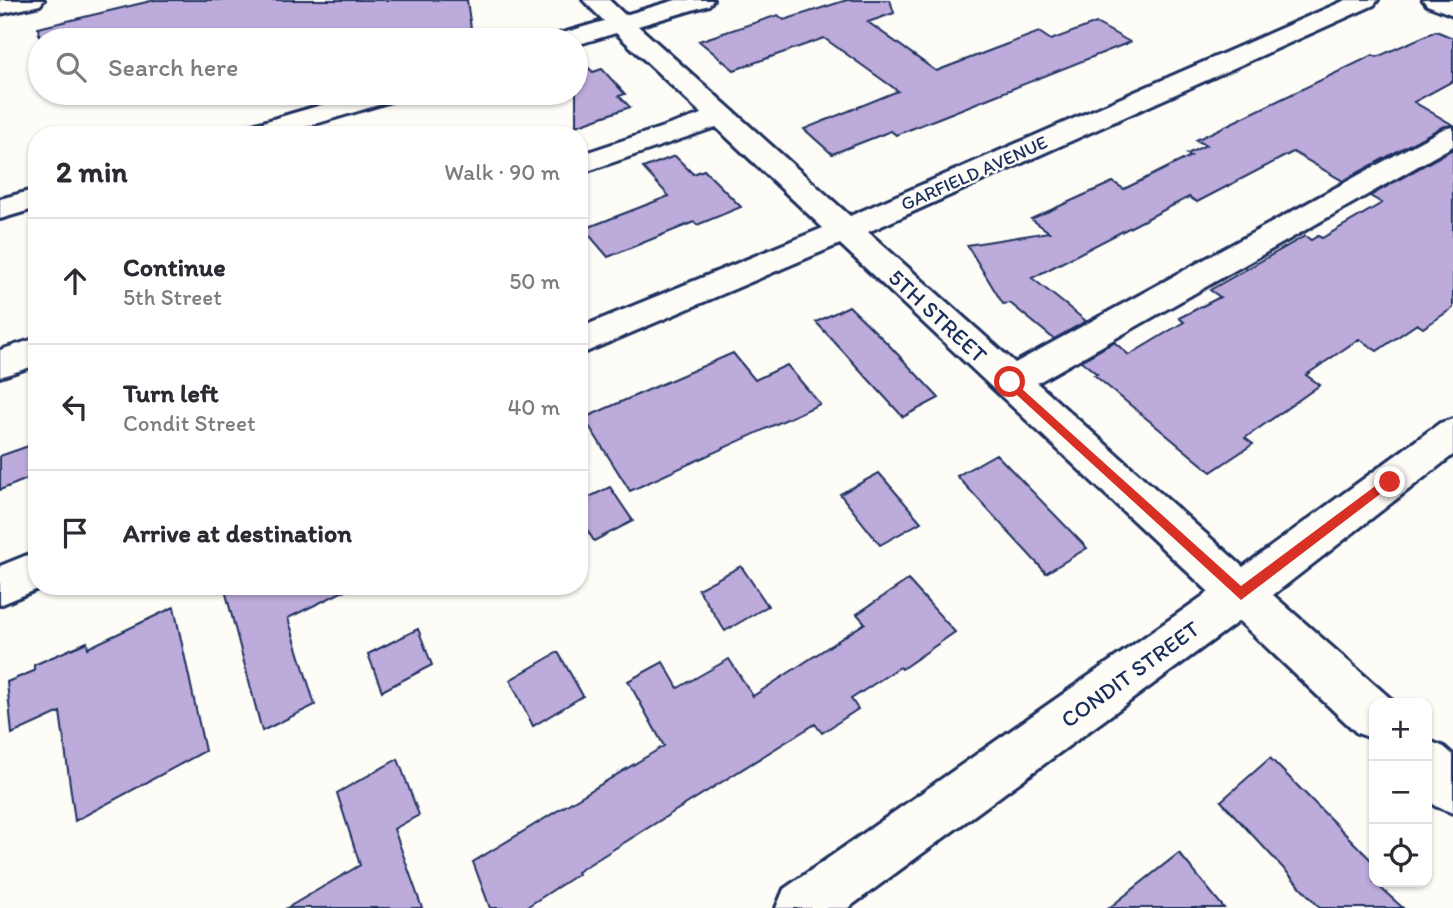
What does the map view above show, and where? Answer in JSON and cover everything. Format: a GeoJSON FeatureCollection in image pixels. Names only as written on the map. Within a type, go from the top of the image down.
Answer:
{"type":"FeatureCollection","features":[{"type":"Feature","properties":{"kind":"street"},"geometry":{"type":"LineString","coordinates":[[0,7],[32,0]]}},
{"type":"Feature","properties":{"kind":"street","name":"5TH STREET"},"geometry":{"type":"LineString","coordinates":[[595,0],[1369,711]]}},
{"type":"Feature","properties":{"kind":"street"},"geometry":{"type":"LineString","coordinates":[[588,33],[701,0]]}},
{"type":"Feature","properties":{"kind":"street","name":"GARFIELD AVENUE"},"geometry":{"type":"LineString","coordinates":[[588,338],[845,230],[1366,0]]}},
{"type":"Feature","properties":{"kind":"street"},"geometry":{"type":"LineString","coordinates":[[1435,0],[1453,8]]}},
{"type":"Feature","properties":{"kind":"street"},"geometry":{"type":"LineString","coordinates":[[278,126],[349,105]]}},
{"type":"Feature","properties":{"kind":"street"},"geometry":{"type":"LineString","coordinates":[[588,162],[721,116]]}},
{"type":"Feature","properties":{"kind":"street"},"geometry":{"type":"LineString","coordinates":[[1010,382],[1453,135]]}},
{"type":"Feature","properties":{"kind":"street"},"geometry":{"type":"LineString","coordinates":[[0,209],[28,201]]}},
{"type":"Feature","properties":{"kind":"street"},"geometry":{"type":"LineString","coordinates":[[0,364],[28,354]]}},
{"type":"Feature","properties":{"kind":"street","name":"CONDIT STREET"},"geometry":{"type":"LineString","coordinates":[[803,908],[1241,594],[1453,434]]}},
{"type":"Feature","properties":{"kind":"street"},"geometry":{"type":"LineString","coordinates":[[0,586],[28,574]]}},
{"type":"Feature","properties":{"kind":"street"},"geometry":{"type":"LineString","coordinates":[[1432,769],[1453,788]]}},
{"type":"Feature","properties":{"kind":"building"},"geometry":{"type":"Polygon","coordinates":[[[155,0],[467,0],[471,28],[38,28],[155,0]]]}},
{"type":"Feature","properties":{"kind":"building"},"geometry":{"type":"Polygon","coordinates":[[[847,0],[890,0],[894,13],[868,22],[936,71],[1039,32],[1051,40],[1096,23],[1130,42],[896,135],[891,131],[832,154],[804,129],[898,91],[824,38],[734,70],[699,41],[778,15],[784,20],[847,0]]]}},
{"type":"Feature","properties":{"kind":"building"},"geometry":{"type":"Polygon","coordinates":[[[1436,31],[1453,38],[1453,81],[1414,102],[1453,125],[1442,127],[1343,181],[1293,152],[1197,202],[1189,197],[1032,278],[1086,321],[1054,339],[1010,303],[1003,304],[967,245],[1049,232],[1031,219],[1113,182],[1124,189],[1191,156],[1187,154],[1206,145],[1196,140],[1373,55],[1377,57],[1436,31]]]}},
{"type":"Feature","properties":{"kind":"building"},"geometry":{"type":"Polygon","coordinates":[[[588,67],[593,72],[602,69],[625,94],[619,96],[630,107],[576,126],[576,105],[588,105],[588,67]]]}},
{"type":"Feature","properties":{"kind":"building"},"geometry":{"type":"Polygon","coordinates":[[[1453,149],[1453,308],[1423,328],[1417,324],[1377,351],[1359,339],[1306,375],[1320,385],[1245,438],[1253,444],[1211,472],[1094,375],[1097,374],[1081,361],[1114,342],[1129,355],[1184,322],[1179,318],[1220,297],[1210,290],[1305,236],[1311,240],[1318,236],[1322,238],[1382,203],[1370,196],[1453,149]]]}},
{"type":"Feature","properties":{"kind":"building"},"geometry":{"type":"Polygon","coordinates":[[[675,156],[693,174],[704,170],[741,207],[697,225],[694,222],[608,257],[588,234],[588,227],[669,196],[643,168],[675,156]]]}},
{"type":"Feature","properties":{"kind":"building"},"geometry":{"type":"Polygon","coordinates":[[[849,306],[939,398],[903,417],[816,322],[849,306]]]}},
{"type":"Feature","properties":{"kind":"building"},"geometry":{"type":"Polygon","coordinates":[[[733,353],[755,380],[787,365],[820,404],[630,491],[588,424],[588,416],[733,353]]]}},
{"type":"Feature","properties":{"kind":"building"},"geometry":{"type":"Polygon","coordinates":[[[28,446],[28,479],[0,490],[0,456],[28,446]]]}},
{"type":"Feature","properties":{"kind":"building"},"geometry":{"type":"Polygon","coordinates":[[[996,454],[1087,548],[1046,573],[957,476],[996,454]]]}},
{"type":"Feature","properties":{"kind":"building"},"geometry":{"type":"Polygon","coordinates":[[[879,473],[921,522],[880,545],[840,494],[879,473]]]}},
{"type":"Feature","properties":{"kind":"building"},"geometry":{"type":"Polygon","coordinates":[[[610,487],[633,521],[594,541],[588,531],[588,498],[610,487]]]}},
{"type":"Feature","properties":{"kind":"building"},"geometry":{"type":"Polygon","coordinates":[[[741,566],[768,606],[725,631],[698,589],[741,566]]]}},
{"type":"Feature","properties":{"kind":"building"},"geometry":{"type":"Polygon","coordinates":[[[908,580],[955,632],[902,669],[900,667],[851,699],[858,709],[822,733],[815,724],[577,872],[578,874],[525,908],[490,908],[473,862],[664,746],[628,681],[663,662],[678,688],[729,659],[753,696],[865,623],[857,614],[908,580]]]}},
{"type":"Feature","properties":{"kind":"building"},"geometry":{"type":"Polygon","coordinates":[[[226,595],[335,595],[288,618],[315,705],[262,731],[226,595]]]}},
{"type":"Feature","properties":{"kind":"building"},"geometry":{"type":"Polygon","coordinates":[[[174,607],[205,751],[75,821],[60,712],[12,734],[7,682],[34,671],[34,665],[87,642],[88,648],[174,607]]]}},
{"type":"Feature","properties":{"kind":"building"},"geometry":{"type":"Polygon","coordinates":[[[418,629],[432,665],[382,691],[368,654],[418,629]]]}},
{"type":"Feature","properties":{"kind":"building"},"geometry":{"type":"Polygon","coordinates":[[[558,652],[583,696],[533,726],[510,680],[558,652]]]}},
{"type":"Feature","properties":{"kind":"building"},"geometry":{"type":"Polygon","coordinates":[[[1270,758],[1369,858],[1369,887],[1380,887],[1403,908],[1320,908],[1221,801],[1270,758]]]}},
{"type":"Feature","properties":{"kind":"building"},"geometry":{"type":"Polygon","coordinates":[[[398,759],[419,815],[394,829],[422,908],[287,908],[360,865],[337,793],[398,759]]]}},
{"type":"Feature","properties":{"kind":"building"},"geometry":{"type":"Polygon","coordinates":[[[1179,853],[1224,908],[1109,908],[1179,853]]]}},
{"type":"Feature","properties":{"kind":"route"},"geometry":{"type":"LineString","coordinates":[[1010,382],[1241,594],[1390,482]]}}]}
